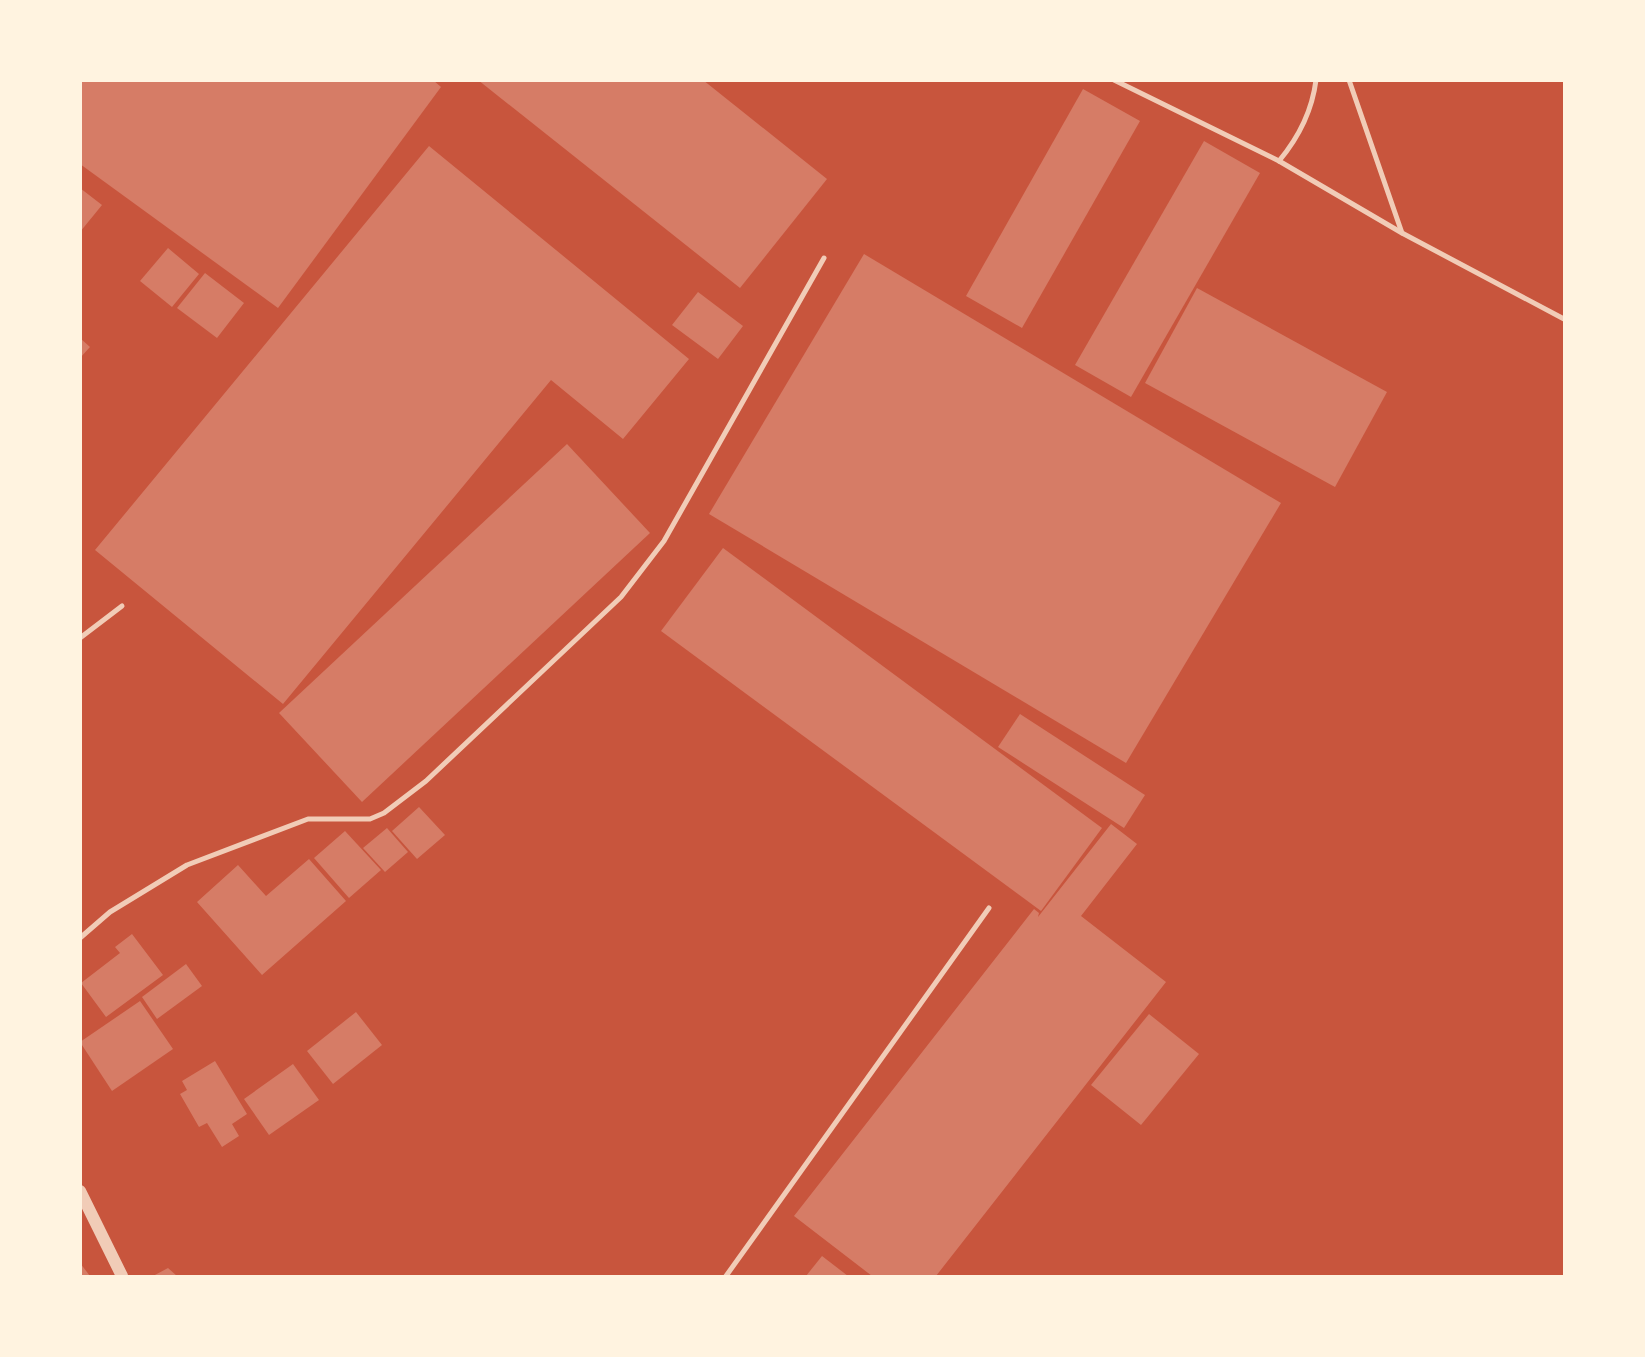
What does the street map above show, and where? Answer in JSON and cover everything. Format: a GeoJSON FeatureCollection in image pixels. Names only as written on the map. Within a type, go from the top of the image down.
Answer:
{"type":"FeatureCollection","features":[{"type":"Feature","properties":{"kind":"street"},"geometry":{"type":"LineString","coordinates":[[80,1191],[122,1276]]}},
{"type":"Feature","properties":{"kind":"lane"},"geometry":{"type":"LineString","coordinates":[[1114,80],[1279,161],[1402,233],[1564,319]]}},
{"type":"Feature","properties":{"kind":"lane"},"geometry":{"type":"LineString","coordinates":[[1279,161],[1297,140],[1313,99],[1316,80]]}},
{"type":"Feature","properties":{"kind":"lane"},"geometry":{"type":"LineString","coordinates":[[1349,80],[1402,233]]}},
{"type":"Feature","properties":{"kind":"lane"},"geometry":{"type":"LineString","coordinates":[[80,938],[110,912],[187,865],[308,819],[370,819],[384,813],[426,781],[621,597],[664,541],[824,258]]}},
{"type":"Feature","properties":{"kind":"lane"},"geometry":{"type":"LineString","coordinates":[[80,638],[122,606]]}},
{"type":"Feature","properties":{"kind":"lane"},"geometry":{"type":"LineString","coordinates":[[726,1276],[989,908]]}},
{"type":"Feature","properties":{"kind":"building"},"geometry":{"type":"Polygon","coordinates":[[[80,80],[433,80],[441,87],[278,308],[80,164],[80,80]]]}},
{"type":"Feature","properties":{"kind":"building"},"geometry":{"type":"Polygon","coordinates":[[[478,80],[703,80],[827,179],[740,288],[478,80]]]}},
{"type":"Feature","properties":{"kind":"building"},"geometry":{"type":"Polygon","coordinates":[[[1083,89],[1140,121],[1022,328],[966,296],[1083,89]]]}},
{"type":"Feature","properties":{"kind":"building"},"geometry":{"type":"Polygon","coordinates":[[[1204,141],[1260,173],[1131,397],[1075,365],[1204,141]]]}},
{"type":"Feature","properties":{"kind":"building"},"geometry":{"type":"Polygon","coordinates":[[[429,146],[689,359],[623,439],[551,380],[283,704],[95,550],[429,146]]]}},
{"type":"Feature","properties":{"kind":"building"},"geometry":{"type":"Polygon","coordinates":[[[80,188],[102,205],[80,232],[80,188]]]}},
{"type":"Feature","properties":{"kind":"building"},"geometry":{"type":"Polygon","coordinates":[[[168,248],[199,274],[172,307],[140,281],[168,248]]]}},
{"type":"Feature","properties":{"kind":"building"},"geometry":{"type":"Polygon","coordinates":[[[864,254],[1281,503],[1126,763],[709,514],[864,254]]]}},
{"type":"Feature","properties":{"kind":"building"},"geometry":{"type":"Polygon","coordinates":[[[205,273],[244,303],[217,338],[177,308],[205,273]]]}},
{"type":"Feature","properties":{"kind":"building"},"geometry":{"type":"Polygon","coordinates":[[[1197,288],[1387,392],[1335,487],[1145,383],[1197,288]]]}},
{"type":"Feature","properties":{"kind":"building"},"geometry":{"type":"Polygon","coordinates":[[[698,292],[743,326],[718,359],[672,325],[698,292]]]}},
{"type":"Feature","properties":{"kind":"building"},"geometry":{"type":"Polygon","coordinates":[[[80,338],[90,347],[80,358],[80,338]]]}},
{"type":"Feature","properties":{"kind":"building"},"geometry":{"type":"Polygon","coordinates":[[[567,444],[650,533],[362,802],[279,713],[567,444]]]}},
{"type":"Feature","properties":{"kind":"building"},"geometry":{"type":"Polygon","coordinates":[[[723,548],[1102,828],[1041,911],[661,631],[723,548]]]}},
{"type":"Feature","properties":{"kind":"building"},"geometry":{"type":"Polygon","coordinates":[[[1020,714],[1145,795],[1124,828],[998,747],[1020,714]]]}},
{"type":"Feature","properties":{"kind":"building"},"geometry":{"type":"Polygon","coordinates":[[[419,807],[445,835],[417,859],[392,831],[419,807]]]}},
{"type":"Feature","properties":{"kind":"building"},"geometry":{"type":"Polygon","coordinates":[[[1111,824],[1137,844],[1081,916],[1166,982],[936,1276],[872,1276],[794,1216],[1034,909],[1039,913],[1038,917],[1111,824]]]}},
{"type":"Feature","properties":{"kind":"building"},"geometry":{"type":"Polygon","coordinates":[[[387,828],[408,852],[385,872],[363,848],[387,828]]]}},
{"type":"Feature","properties":{"kind":"building"},"geometry":{"type":"Polygon","coordinates":[[[345,831],[381,870],[349,898],[314,858],[345,831]]]}},
{"type":"Feature","properties":{"kind":"building"},"geometry":{"type":"Polygon","coordinates":[[[309,859],[346,901],[262,975],[197,902],[238,865],[266,896],[309,859]]]}},
{"type":"Feature","properties":{"kind":"building"},"geometry":{"type":"Polygon","coordinates":[[[132,934],[163,975],[106,1017],[81,983],[120,953],[115,947],[132,934]]]}},
{"type":"Feature","properties":{"kind":"building"},"geometry":{"type":"Polygon","coordinates":[[[186,964],[202,986],[157,1019],[142,997],[186,964]]]}},
{"type":"Feature","properties":{"kind":"building"},"geometry":{"type":"Polygon","coordinates":[[[140,1001],[173,1049],[112,1091],[80,1042],[140,1001]]]}},
{"type":"Feature","properties":{"kind":"building"},"geometry":{"type":"Polygon","coordinates":[[[356,1012],[382,1045],[333,1084],[307,1051],[356,1012]]]}},
{"type":"Feature","properties":{"kind":"building"},"geometry":{"type":"Polygon","coordinates":[[[1149,1014],[1199,1054],[1141,1125],[1091,1085],[1149,1014]]]}},
{"type":"Feature","properties":{"kind":"building"},"geometry":{"type":"Polygon","coordinates":[[[215,1061],[247,1114],[232,1124],[239,1136],[222,1147],[207,1123],[199,1127],[180,1094],[187,1090],[182,1081],[215,1061]]]}},
{"type":"Feature","properties":{"kind":"building"},"geometry":{"type":"Polygon","coordinates":[[[293,1064],[319,1100],[269,1135],[244,1099],[293,1064]]]}},
{"type":"Feature","properties":{"kind":"building"},"geometry":{"type":"Polygon","coordinates":[[[822,1256],[848,1276],[806,1276],[822,1256]]]}},
{"type":"Feature","properties":{"kind":"building"},"geometry":{"type":"Polygon","coordinates":[[[80,1263],[90,1276],[80,1276],[80,1263]]]}},
{"type":"Feature","properties":{"kind":"building"},"geometry":{"type":"Polygon","coordinates":[[[168,1268],[177,1276],[153,1276],[168,1268]]]}}]}
